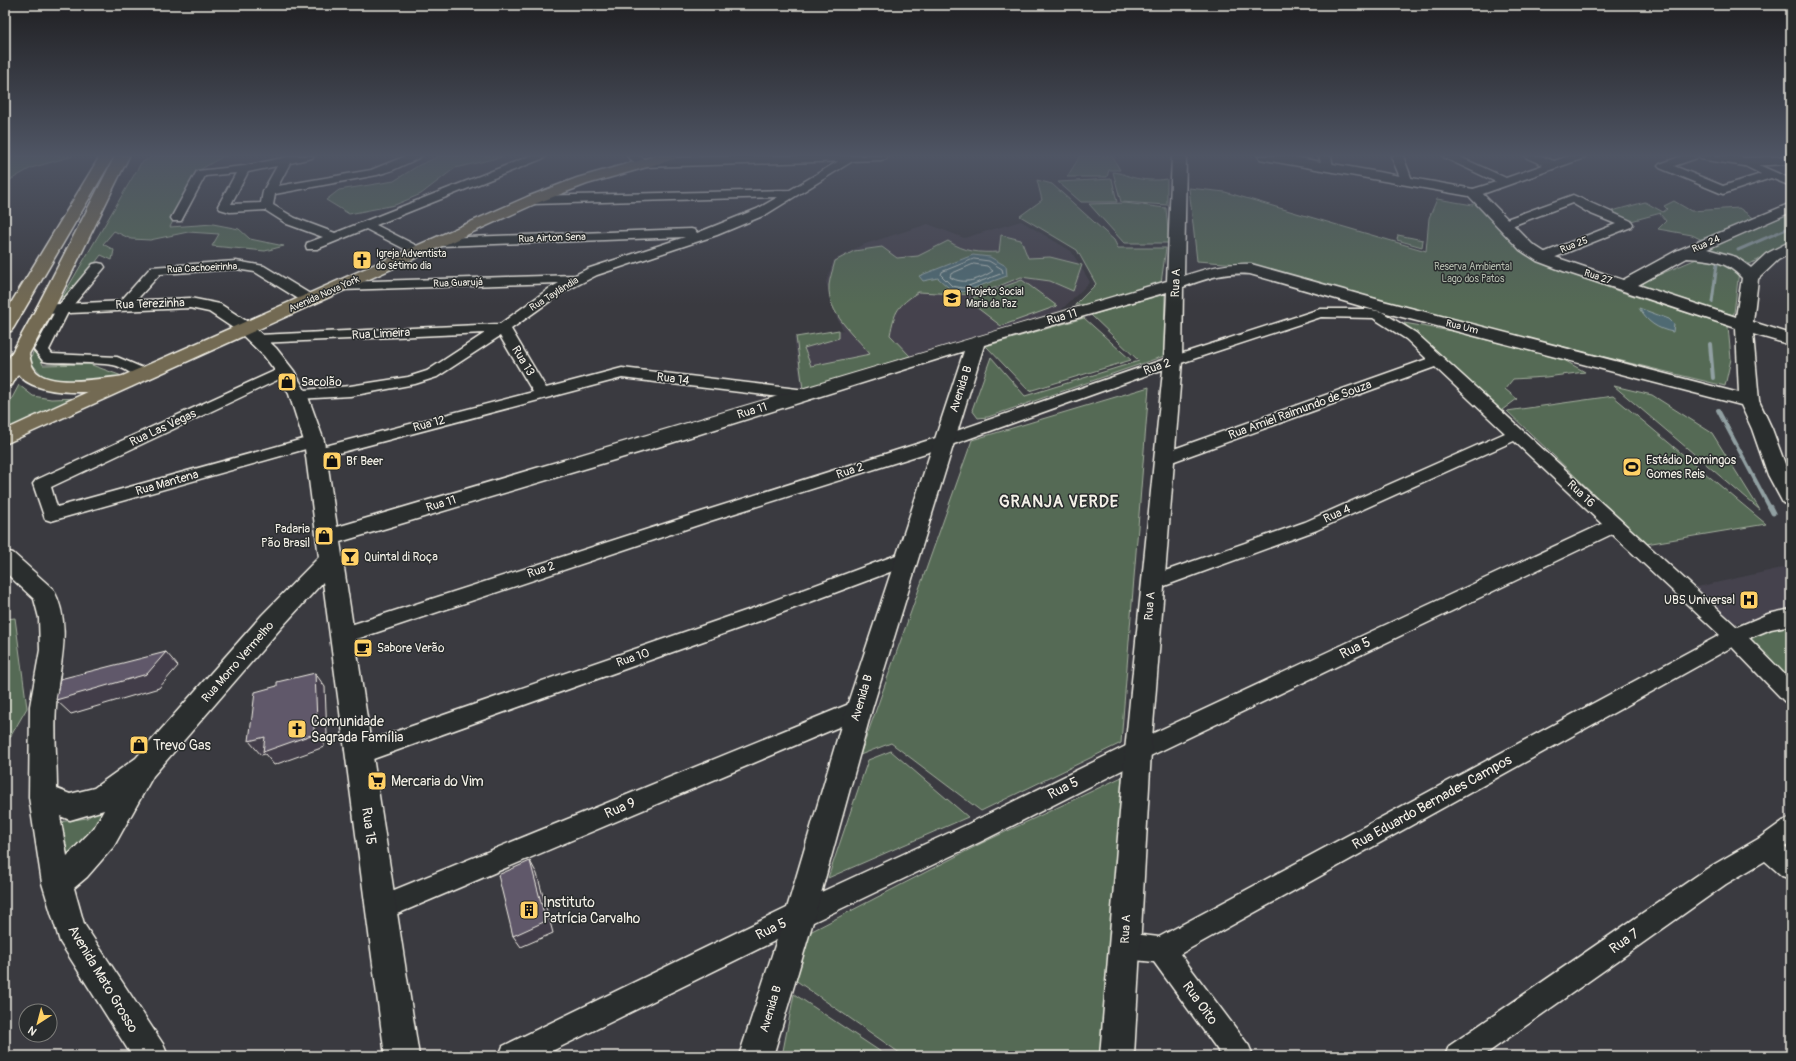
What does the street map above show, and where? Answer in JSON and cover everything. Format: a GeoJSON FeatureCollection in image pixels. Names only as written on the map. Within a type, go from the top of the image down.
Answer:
{"type":"FeatureCollection","features":[{"type":"Feature","properties":{"kind":"main road"},"geometry":{"type":"LineString","coordinates":[[5,327],[77,206]]}},
{"type":"Feature","properties":{"kind":"main road"},"geometry":{"type":"LineString","coordinates":[[5,381],[45,309],[97,206]]}},
{"type":"Feature","properties":{"kind":"main road","name":"Avenida Nova York"},"geometry":{"type":"LineString","coordinates":[[5,438],[125,382],[252,334],[310,300],[520,206]]}},
{"type":"Feature","properties":{"kind":"main road"},"geometry":{"type":"LineString","coordinates":[[20,353],[26,372],[41,383],[70,386],[125,382]]}},
{"type":"Feature","properties":{"kind":"street"},"geometry":{"type":"LineString","coordinates":[[177,218],[184,206]]}},
{"type":"Feature","properties":{"kind":"street"},"geometry":{"type":"LineString","coordinates":[[224,206],[230,208],[267,206],[291,221],[335,237]]}},
{"type":"Feature","properties":{"kind":"street"},"geometry":{"type":"LineString","coordinates":[[312,246],[415,206]]}},
{"type":"Feature","properties":{"kind":"street","name":"Rua Taylândia"},"geometry":{"type":"LineString","coordinates":[[298,394],[350,391],[432,374],[503,328],[555,291],[576,279],[592,272],[712,232],[761,212],[772,206]]}},
{"type":"Feature","properties":{"kind":"street","name":"Rua A"},"geometry":{"type":"LineString","coordinates":[[1117,1056],[1138,751],[1162,459],[1173,361],[1178,206]]}},
{"type":"Feature","properties":{"kind":"street","name":"Rua 27"},"geometry":{"type":"LineString","coordinates":[[1487,206],[1526,247],[1543,258],[1791,340]]}},
{"type":"Feature","properties":{"kind":"street","name":"Rua 25"},"geometry":{"type":"LineString","coordinates":[[1505,224],[1555,206]]}},
{"type":"Feature","properties":{"kind":"street","name":"Rua 25"},"geometry":{"type":"LineString","coordinates":[[1543,258],[1627,224],[1585,206]]}},
{"type":"Feature","properties":{"kind":"street","name":"Rua 24"},"geometry":{"type":"LineString","coordinates":[[1624,286],[1682,254],[1791,208]]}},
{"type":"Feature","properties":{"kind":"street"},"geometry":{"type":"LineString","coordinates":[[367,225],[418,252]]}},
{"type":"Feature","properties":{"kind":"street","name":"Rua Airton Sena"},"geometry":{"type":"LineString","coordinates":[[440,242],[712,232]]}},
{"type":"Feature","properties":{"kind":"street"},"geometry":{"type":"LineString","coordinates":[[1791,246],[1772,257],[1750,278],[1744,324],[1749,401],[1762,429],[1778,475],[1791,498]]}},
{"type":"Feature","properties":{"kind":"street"},"geometry":{"type":"LineString","coordinates":[[1682,254],[1705,253],[1732,260],[1744,269],[1750,278]]}},
{"type":"Feature","properties":{"kind":"street"},"geometry":{"type":"LineString","coordinates":[[1176,257],[1192,265],[1217,270]]}},
{"type":"Feature","properties":{"kind":"street","name":"Rua Cachoeirinha"},"geometry":{"type":"LineString","coordinates":[[125,304],[156,270],[236,265],[259,269],[310,300]]}},
{"type":"Feature","properties":{"kind":"street"},"geometry":{"type":"LineString","coordinates":[[98,267],[63,309],[41,350],[48,358],[117,362],[145,374]]}},
{"type":"Feature","properties":{"kind":"street","name":"Rua Um"},"geometry":{"type":"LineString","coordinates":[[1176,284],[1217,270],[1233,268],[1251,269],[1377,310],[1749,401]]}},
{"type":"Feature","properties":{"kind":"street","name":"Rua Guarujá"},"geometry":{"type":"LineString","coordinates":[[340,286],[576,279]]}},
{"type":"Feature","properties":{"kind":"street","name":"Rua 11"},"geometry":{"type":"LineString","coordinates":[[329,548],[976,342],[1176,284]]}},
{"type":"Feature","properties":{"kind":"street","name":"Rua Terezinha"},"geometry":{"type":"LineString","coordinates":[[45,309],[190,302],[214,308],[252,334],[270,352],[285,371],[298,394],[315,448]]}},
{"type":"Feature","properties":{"kind":"street","name":"Rua 16"},"geometry":{"type":"LineString","coordinates":[[1358,313],[1377,310],[1412,336],[1437,361],[1616,525],[1734,636],[1791,695]]}},
{"type":"Feature","properties":{"kind":"street","name":"Rua 2"},"geometry":{"type":"LineString","coordinates":[[342,636],[704,517],[945,441],[1173,361],[1320,313],[1358,313]]}},
{"type":"Feature","properties":{"kind":"street","name":"Rua Limeira"},"geometry":{"type":"LineString","coordinates":[[252,334],[503,328]]}},
{"type":"Feature","properties":{"kind":"street","name":"Rua 13"},"geometry":{"type":"LineString","coordinates":[[503,328],[542,394]]}},
{"type":"Feature","properties":{"kind":"street","name":"Avenida B"},"geometry":{"type":"LineString","coordinates":[[756,1056],[800,915],[859,708],[976,342]]}},
{"type":"Feature","properties":{"kind":"street","name":"Rua Amiel Raimundo de Souza"},"geometry":{"type":"LineString","coordinates":[[1162,459],[1437,361]]}},
{"type":"Feature","properties":{"kind":"street","name":"Rua Las Vegas"},"geometry":{"type":"LineString","coordinates":[[42,484],[285,371]]}},
{"type":"Feature","properties":{"kind":"street","name":"Rua 14"},"geometry":{"type":"LineString","coordinates":[[542,394],[622,373],[806,395]]}},
{"type":"Feature","properties":{"kind":"street","name":"Rua 12"},"geometry":{"type":"LineString","coordinates":[[315,448],[542,394]]}},
{"type":"Feature","properties":{"kind":"street","name":"Rua 4"},"geometry":{"type":"LineString","coordinates":[[1152,583],[1311,526],[1516,434]]}},
{"type":"Feature","properties":{"kind":"street","name":"Rua Mantena"},"geometry":{"type":"LineString","coordinates":[[42,484],[51,515],[315,448]]}},
{"type":"Feature","properties":{"kind":"street","name":"Rua 15"},"geometry":{"type":"LineString","coordinates":[[315,448],[402,1056]]}},
{"type":"Feature","properties":{"kind":"street","name":"Rua 5"},"geometry":{"type":"LineString","coordinates":[[513,1056],[800,915],[972,834],[1138,751],[1616,525]]}},
{"type":"Feature","properties":{"kind":"street","name":"Rua Morro Vermelho"},"geometry":{"type":"LineString","coordinates":[[57,883],[77,867],[104,837],[146,766],[271,622],[329,548]]}},
{"type":"Feature","properties":{"kind":"street","name":"Rua 10"},"geometry":{"type":"LineString","coordinates":[[359,754],[750,617],[907,558]]}},
{"type":"Feature","properties":{"kind":"street","name":"Avenida Mato Grosso"},"geometry":{"type":"LineString","coordinates":[[5,559],[45,595],[51,618],[52,650],[43,706],[43,797],[57,883],[71,931],[151,1056]]}},
{"type":"Feature","properties":{"kind":"street","name":"Rua Eduardo Bernades Campos"},"geometry":{"type":"LineString","coordinates":[[1161,950],[1734,636],[1768,622],[1791,617]]}},
{"type":"Feature","properties":{"kind":"street","name":"Rua 9"},"geometry":{"type":"LineString","coordinates":[[381,908],[859,708]]}},
{"type":"Feature","properties":{"kind":"street","name":"Rua Morro Vermelho"},"geometry":{"type":"LineString","coordinates":[[43,797],[70,806],[102,798],[146,766]]}},
{"type":"Feature","properties":{"kind":"street","name":"Rua 7"},"geometry":{"type":"LineString","coordinates":[[1459,1056],[1717,876],[1791,829]]}},
{"type":"Feature","properties":{"kind":"street"},"geometry":{"type":"LineString","coordinates":[[1766,846],[1791,868]]}},
{"type":"Feature","properties":{"kind":"street"},"geometry":{"type":"LineString","coordinates":[[1125,946],[1161,950]]}},
{"type":"Feature","properties":{"kind":"street","name":"Rua Oito"},"geometry":{"type":"LineString","coordinates":[[1161,950],[1239,1056]]}},
{"type":"Feature","properties":{"kind":"shaded area","name":"Projeto Social Maria da Paz"},"geometry":{"type":"Polygon","coordinates":[[[1021,221],[1071,251],[1090,282],[1058,313],[802,392],[794,338],[843,330],[835,314],[826,282],[834,260],[862,245],[928,224],[964,238],[1021,221]]]}},
{"type":"Feature","properties":{"kind":"shaded area","name":"UBS Universal"},"geometry":{"type":"Polygon","coordinates":[[[1791,566],[1791,613],[1729,624],[1693,588],[1791,566]]]}},
{"type":"Feature","properties":{"kind":"green space"},"geometry":{"type":"Polygon","coordinates":[[[116,206],[181,206],[170,227],[213,224],[239,229],[250,239],[284,246],[265,251],[212,246],[219,234],[188,232],[150,240],[131,239],[114,231],[103,244],[114,250],[112,260],[101,255],[67,300],[61,299],[116,206]]]}},
{"type":"Feature","properties":{"kind":"green space"},"geometry":{"type":"Polygon","coordinates":[[[335,206],[392,206],[349,214],[335,206]]]}},
{"type":"Feature","properties":{"kind":"green space"},"geometry":{"type":"Polygon","coordinates":[[[1034,206],[1076,206],[1114,240],[1118,248],[1166,248],[1161,283],[1089,304],[1075,305],[1096,284],[1077,250],[1020,216],[1034,206]]]}},
{"type":"Feature","properties":{"kind":"green space"},"geometry":{"type":"Polygon","coordinates":[[[1090,206],[1146,206],[1166,208],[1169,243],[1124,243],[1090,206]]]}},
{"type":"Feature","properties":{"kind":"green space","name":"Reserva Ambiental Lago dos Patos"},"geometry":{"type":"Polygon","coordinates":[[[1191,206],[1271,206],[1426,251],[1429,218],[1434,206],[1480,206],[1524,254],[1612,289],[1728,326],[1731,359],[1725,386],[1456,321],[1253,265],[1197,261],[1191,206]]]}},
{"type":"Feature","properties":{"kind":"green space"},"geometry":{"type":"Polygon","coordinates":[[[1632,206],[1651,206],[1663,212],[1667,209],[1664,206],[1682,206],[1691,211],[1739,208],[1755,219],[1704,241],[1692,235],[1658,229],[1666,221],[1660,214],[1661,213],[1631,221],[1612,211],[1632,206]]]}},
{"type":"Feature","properties":{"kind":"green space"},"geometry":{"type":"Polygon","coordinates":[[[1791,213],[1791,241],[1750,264],[1726,254],[1708,249],[1791,213]]]}},
{"type":"Feature","properties":{"kind":"green space"},"geometry":{"type":"Polygon","coordinates":[[[1001,235],[1021,240],[1028,258],[1050,257],[1082,265],[1073,291],[1050,281],[1021,277],[977,295],[918,292],[905,302],[898,310],[890,335],[910,356],[803,389],[796,337],[839,330],[839,338],[804,348],[811,366],[870,354],[849,331],[832,305],[829,285],[835,261],[854,251],[882,247],[897,258],[918,256],[948,241],[966,250],[999,252],[1001,235]]]}},
{"type":"Feature","properties":{"kind":"green space"},"geometry":{"type":"Polygon","coordinates":[[[1398,235],[1423,240],[1422,247],[1397,240],[1398,235]]]}},
{"type":"Feature","properties":{"kind":"green space"},"geometry":{"type":"Polygon","coordinates":[[[1709,257],[1739,271],[1733,315],[1645,288],[1643,285],[1644,281],[1699,258],[1709,257]]]}},
{"type":"Feature","properties":{"kind":"green space"},"geometry":{"type":"Polygon","coordinates":[[[1022,280],[1057,306],[1001,326],[967,300],[1022,280]]]}},
{"type":"Feature","properties":{"kind":"green space"},"geometry":{"type":"Polygon","coordinates":[[[1165,294],[1164,356],[988,417],[978,418],[972,410],[991,357],[1025,396],[1139,361],[1091,315],[1165,294]]]}},
{"type":"Feature","properties":{"kind":"green space"},"geometry":{"type":"Polygon","coordinates":[[[1084,318],[1131,360],[1029,391],[986,346],[1084,318]]]}},
{"type":"Feature","properties":{"kind":"green space"},"geometry":{"type":"Polygon","coordinates":[[[1404,323],[1457,332],[1564,360],[1585,372],[1546,377],[1513,379],[1505,389],[1517,399],[1502,410],[1538,444],[1534,445],[1404,323]]]}},
{"type":"Feature","properties":{"kind":"green space"},"geometry":{"type":"Polygon","coordinates":[[[38,335],[41,339],[36,350],[43,365],[89,364],[122,376],[79,383],[44,377],[30,362],[38,335]]]}},
{"type":"Feature","properties":{"kind":"green space"},"geometry":{"type":"Polygon","coordinates":[[[19,385],[33,396],[51,399],[80,398],[5,432],[5,411],[19,385]]]}},
{"type":"Feature","properties":{"kind":"green space"},"geometry":{"type":"Polygon","coordinates":[[[1614,386],[1652,395],[1712,433],[1760,510],[1614,386]]]}},
{"type":"Feature","properties":{"kind":"green space"},"geometry":{"type":"Polygon","coordinates":[[[1149,387],[1121,743],[981,811],[891,743],[860,755],[972,440],[1149,387]]]}},
{"type":"Feature","properties":{"kind":"green space","name":"Estádio Domingos Gomes Reis"},"geometry":{"type":"Polygon","coordinates":[[[1613,396],[1766,524],[1646,544],[1507,411],[1613,396]]]}},
{"type":"Feature","properties":{"kind":"green space"},"geometry":{"type":"Polygon","coordinates":[[[15,618],[27,708],[5,746],[5,619],[15,618]]]}},
{"type":"Feature","properties":{"kind":"green space"},"geometry":{"type":"Polygon","coordinates":[[[1791,620],[1791,682],[1740,638],[1791,620]]]}},
{"type":"Feature","properties":{"kind":"green space"},"geometry":{"type":"Polygon","coordinates":[[[891,751],[968,817],[828,878],[868,760],[891,751]]]}},
{"type":"Feature","properties":{"kind":"green space"},"geometry":{"type":"Polygon","coordinates":[[[1124,776],[1104,1056],[904,1056],[791,977],[810,932],[982,843],[1124,776]]]}},
{"type":"Feature","properties":{"kind":"green space"},"geometry":{"type":"Polygon","coordinates":[[[124,792],[97,834],[62,862],[52,823],[87,818],[124,792]]]}},
{"type":"Feature","properties":{"kind":"green space"},"geometry":{"type":"Polygon","coordinates":[[[794,994],[887,1056],[782,1056],[794,994]]]}},
{"type":"Feature","properties":{"kind":"water"},"geometry":{"type":"Polygon","coordinates":[[[973,255],[990,257],[1006,266],[1007,276],[963,292],[950,289],[938,278],[923,281],[919,276],[973,255]]]}},
{"type":"Feature","properties":{"kind":"water"},"geometry":{"type":"Polygon","coordinates":[[[1639,308],[1669,319],[1674,324],[1673,332],[1657,327],[1645,317],[1639,308]]]}},
{"type":"Feature","properties":{"kind":"building"},"geometry":{"type":"Polygon","coordinates":[[[166,652],[147,674],[56,700],[60,679],[166,652]]]}},
{"type":"Feature","properties":{"kind":"building","name":"Comunidade Sagrada Família"},"geometry":{"type":"Polygon","coordinates":[[[315,673],[317,721],[314,721],[314,734],[263,752],[265,737],[249,741],[255,692],[277,686],[277,682],[315,673]]]}},
{"type":"Feature","properties":{"kind":"building","name":"Instituto Patrícia Carvalho"},"geometry":{"type":"Polygon","coordinates":[[[530,861],[546,921],[513,936],[498,875],[530,861]]]}},
{"type":"Feature","properties":{"kind":"waterway"},"geometry":{"type":"LineString","coordinates":[[1738,250],[1791,227]]}},
{"type":"Feature","properties":{"kind":"waterway"},"geometry":{"type":"LineString","coordinates":[[1712,302],[1717,264]]}},
{"type":"Feature","properties":{"kind":"waterway"},"geometry":{"type":"LineString","coordinates":[[1710,344],[1713,378]]}},
{"type":"Feature","properties":{"kind":"waterway"},"geometry":{"type":"LineString","coordinates":[[1718,410],[1770,508]]}},
{"type":"Feature","properties":{"kind":"waterway"},"geometry":{"type":"LineString","coordinates":[[1770,507],[1773,513]]}},
{"type":"Feature","properties":{"kind":"place","name":"Igreja Adventista do sétimo dia"},"geometry":{"type":"Point","coordinates":[362,260]}},
{"type":"Feature","properties":{"kind":"place","name":"Projeto Social Maria da Paz"},"geometry":{"type":"Point","coordinates":[952,298]}},
{"type":"Feature","properties":{"kind":"place","name":"Sacolão"},"geometry":{"type":"Point","coordinates":[287,382]}},
{"type":"Feature","properties":{"kind":"place","name":"Bf Beer"},"geometry":{"type":"Point","coordinates":[332,461]}},
{"type":"Feature","properties":{"kind":"place","name":"Estádio Domingos Gomes Reis"},"geometry":{"type":"Point","coordinates":[1632,467]}},
{"type":"Feature","properties":{"kind":"place","name":"Padaria Pão Brasil"},"geometry":{"type":"Point","coordinates":[324,536]}},
{"type":"Feature","properties":{"kind":"place","name":"Quintal di Roça"},"geometry":{"type":"Point","coordinates":[350,557]}},
{"type":"Feature","properties":{"kind":"place","name":"UBS Universal"},"geometry":{"type":"Point","coordinates":[1749,600]}},
{"type":"Feature","properties":{"kind":"place","name":"Sabore Verão"},"geometry":{"type":"Point","coordinates":[363,648]}},
{"type":"Feature","properties":{"kind":"place","name":"Comunidade Sagrada Família"},"geometry":{"type":"Point","coordinates":[297,729]}},
{"type":"Feature","properties":{"kind":"place","name":"Trevo Gas"},"geometry":{"type":"Point","coordinates":[139,745]}},
{"type":"Feature","properties":{"kind":"place","name":"Mercaria do Vim"},"geometry":{"type":"Point","coordinates":[377,781]}},
{"type":"Feature","properties":{"kind":"place","name":"Instituto Patrícia Carvalho"},"geometry":{"type":"Point","coordinates":[529,910]}},
{"type":"Feature","properties":{"kind":"district","name":"GRANJA VERDE"},"geometry":{"type":"Point","coordinates":[1059,502]}}]}
